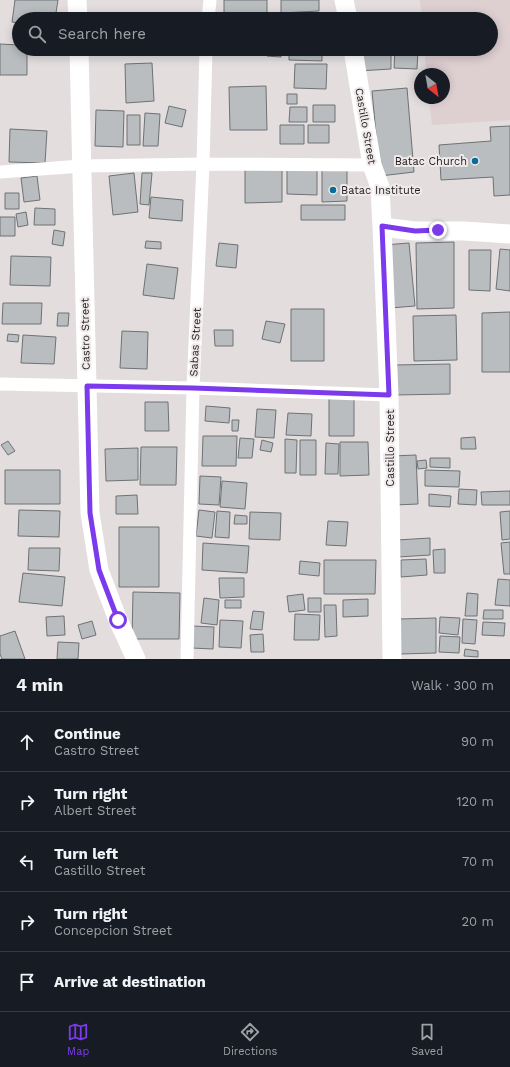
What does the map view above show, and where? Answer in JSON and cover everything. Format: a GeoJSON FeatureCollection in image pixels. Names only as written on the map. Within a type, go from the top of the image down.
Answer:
{"type":"FeatureCollection","features":[{"type":"Feature","properties":{"kind":"street"},"geometry":{"type":"LineString","coordinates":[[77,0],[78,12]]}},
{"type":"Feature","properties":{"kind":"street"},"geometry":{"type":"LineString","coordinates":[[209,12],[210,0]]}},
{"type":"Feature","properties":{"kind":"street"},"geometry":{"type":"LineString","coordinates":[[344,0],[347,12]]}},
{"type":"Feature","properties":{"kind":"street","name":"Castro Street"},"geometry":{"type":"LineString","coordinates":[[79,56],[90,513],[99,570],[118,620],[136,659]]}},
{"type":"Feature","properties":{"kind":"street","name":"Sabas Street"},"geometry":{"type":"LineString","coordinates":[[187,659],[193,388],[203,164],[206,56]]}},
{"type":"Feature","properties":{"kind":"street","name":"Castillo Street"},"geometry":{"type":"LineString","coordinates":[[354,56],[372,165],[380,187],[389,395],[392,659]]}},
{"type":"Feature","properties":{"kind":"street"},"geometry":{"type":"LineString","coordinates":[[0,172],[82,166],[203,164],[372,165]]}},
{"type":"Feature","properties":{"kind":"street"},"geometry":{"type":"LineString","coordinates":[[382,226],[415,231],[464,231],[510,234]]}},
{"type":"Feature","properties":{"kind":"street"},"geometry":{"type":"LineString","coordinates":[[0,384],[193,388],[389,395]]}},
{"type":"Feature","properties":{"kind":"shaded area"},"geometry":{"type":"Polygon","coordinates":[[[420,0],[510,0],[510,120],[432,125],[430,104],[450,104],[450,68],[426,68],[425,56],[498,56],[498,12],[421,12],[420,0]]]}},
{"type":"Feature","properties":{"kind":"building"},"geometry":{"type":"Polygon","coordinates":[[[15,0],[58,0],[56,12],[13,12],[15,0]]]}},
{"type":"Feature","properties":{"kind":"building"},"geometry":{"type":"Polygon","coordinates":[[[224,0],[267,0],[267,12],[224,12],[224,0]]]}},
{"type":"Feature","properties":{"kind":"building"},"geometry":{"type":"Polygon","coordinates":[[[281,0],[319,0],[319,11],[281,12],[281,0]]]}},
{"type":"Feature","properties":{"kind":"building"},"geometry":{"type":"Polygon","coordinates":[[[0,44],[12,45],[12,56],[27,56],[27,75],[0,75],[0,44]]]}},
{"type":"Feature","properties":{"kind":"building"},"geometry":{"type":"Polygon","coordinates":[[[289,56],[322,56],[322,61],[289,60],[289,56]]]}},
{"type":"Feature","properties":{"kind":"building"},"geometry":{"type":"Polygon","coordinates":[[[357,56],[391,56],[391,69],[358,71],[357,56]]]}},
{"type":"Feature","properties":{"kind":"building"},"geometry":{"type":"Polygon","coordinates":[[[395,56],[418,56],[417,68],[394,68],[395,56]]]}},
{"type":"Feature","properties":{"kind":"building"},"geometry":{"type":"Polygon","coordinates":[[[152,63],[154,101],[126,103],[125,64],[152,63]]]}},
{"type":"Feature","properties":{"kind":"building"},"geometry":{"type":"Polygon","coordinates":[[[295,64],[327,64],[326,89],[294,88],[295,64]]]}},
{"type":"Feature","properties":{"kind":"building"},"geometry":{"type":"Polygon","coordinates":[[[266,86],[267,130],[230,130],[229,87],[266,86]]]}},
{"type":"Feature","properties":{"kind":"building"},"geometry":{"type":"Polygon","coordinates":[[[407,88],[414,172],[380,176],[372,91],[407,88]]]}},
{"type":"Feature","properties":{"kind":"building"},"geometry":{"type":"Polygon","coordinates":[[[287,94],[297,94],[297,104],[287,104],[287,94]]]}},
{"type":"Feature","properties":{"kind":"building"},"geometry":{"type":"Polygon","coordinates":[[[313,105],[335,105],[335,122],[313,122],[313,105]]]}},
{"type":"Feature","properties":{"kind":"building"},"geometry":{"type":"Polygon","coordinates":[[[169,106],[186,110],[182,127],[165,123],[169,106]]]}},
{"type":"Feature","properties":{"kind":"building"},"geometry":{"type":"Polygon","coordinates":[[[290,107],[307,107],[307,122],[289,122],[290,107]]]}},
{"type":"Feature","properties":{"kind":"building"},"geometry":{"type":"Polygon","coordinates":[[[96,110],[124,111],[123,147],[95,146],[96,110]]]}},
{"type":"Feature","properties":{"kind":"building"},"geometry":{"type":"Polygon","coordinates":[[[145,113],[160,114],[158,146],[143,146],[145,113]]]}},
{"type":"Feature","properties":{"kind":"building"},"geometry":{"type":"Polygon","coordinates":[[[127,115],[140,115],[140,145],[127,145],[127,115]]]}},
{"type":"Feature","properties":{"kind":"building"},"geometry":{"type":"Polygon","coordinates":[[[280,125],[304,125],[304,144],[280,144],[280,125]]]}},
{"type":"Feature","properties":{"kind":"building"},"geometry":{"type":"Polygon","coordinates":[[[308,125],[329,125],[329,143],[308,143],[308,125]]]}},
{"type":"Feature","properties":{"kind":"building","name":"Batac Church"},"geometry":{"type":"Polygon","coordinates":[[[510,126],[510,195],[494,196],[493,177],[441,180],[439,145],[491,141],[490,127],[510,126]]]}},
{"type":"Feature","properties":{"kind":"building"},"geometry":{"type":"Polygon","coordinates":[[[10,129],[47,131],[45,163],[9,162],[10,129]]]}},
{"type":"Feature","properties":{"kind":"building"},"geometry":{"type":"Polygon","coordinates":[[[347,166],[347,201],[322,202],[322,167],[347,166]]]}},
{"type":"Feature","properties":{"kind":"building"},"geometry":{"type":"Polygon","coordinates":[[[245,168],[282,168],[282,202],[245,203],[245,168]]]}},
{"type":"Feature","properties":{"kind":"building"},"geometry":{"type":"Polygon","coordinates":[[[287,169],[317,170],[317,195],[287,194],[287,169]]]}},
{"type":"Feature","properties":{"kind":"building"},"geometry":{"type":"Polygon","coordinates":[[[134,173],[138,212],[113,215],[109,176],[134,173]]]}},
{"type":"Feature","properties":{"kind":"building"},"geometry":{"type":"Polygon","coordinates":[[[142,173],[152,173],[149,205],[140,204],[142,173]]]}},
{"type":"Feature","properties":{"kind":"building"},"geometry":{"type":"Polygon","coordinates":[[[37,176],[40,200],[24,202],[21,178],[37,176]]]}},
{"type":"Feature","properties":{"kind":"building"},"geometry":{"type":"Polygon","coordinates":[[[5,193],[19,193],[19,209],[5,209],[5,193]]]}},
{"type":"Feature","properties":{"kind":"building"},"geometry":{"type":"Polygon","coordinates":[[[151,197],[183,200],[182,221],[149,218],[151,197]]]}},
{"type":"Feature","properties":{"kind":"building"},"geometry":{"type":"Polygon","coordinates":[[[301,205],[345,205],[345,220],[301,220],[301,205]]]}},
{"type":"Feature","properties":{"kind":"building"},"geometry":{"type":"Polygon","coordinates":[[[35,208],[55,209],[55,225],[34,225],[35,208]]]}},
{"type":"Feature","properties":{"kind":"building"},"geometry":{"type":"Polygon","coordinates":[[[26,212],[28,225],[18,227],[16,214],[26,212]]]}},
{"type":"Feature","properties":{"kind":"building"},"geometry":{"type":"Polygon","coordinates":[[[0,217],[15,217],[15,236],[0,236],[0,217]]]}},
{"type":"Feature","properties":{"kind":"building"},"geometry":{"type":"Polygon","coordinates":[[[54,230],[65,232],[63,246],[52,244],[54,230]]]}},
{"type":"Feature","properties":{"kind":"building"},"geometry":{"type":"Polygon","coordinates":[[[146,241],[161,242],[161,249],[145,248],[146,241]]]}},
{"type":"Feature","properties":{"kind":"building"},"geometry":{"type":"Polygon","coordinates":[[[454,242],[454,308],[417,309],[416,243],[454,242]]]}},
{"type":"Feature","properties":{"kind":"building"},"geometry":{"type":"Polygon","coordinates":[[[219,243],[238,245],[236,268],[216,266],[219,243]]]}},
{"type":"Feature","properties":{"kind":"building"},"geometry":{"type":"Polygon","coordinates":[[[409,243],[415,306],[390,308],[384,245],[409,243]]]}},
{"type":"Feature","properties":{"kind":"building"},"geometry":{"type":"Polygon","coordinates":[[[500,249],[510,250],[510,291],[496,289],[500,249]]]}},
{"type":"Feature","properties":{"kind":"building"},"geometry":{"type":"Polygon","coordinates":[[[469,250],[491,250],[490,291],[469,290],[469,250]]]}},
{"type":"Feature","properties":{"kind":"building"},"geometry":{"type":"Polygon","coordinates":[[[11,256],[51,257],[50,286],[10,285],[11,256]]]}},
{"type":"Feature","properties":{"kind":"building"},"geometry":{"type":"Polygon","coordinates":[[[147,264],[178,268],[174,299],[143,295],[147,264]]]}},
{"type":"Feature","properties":{"kind":"building"},"geometry":{"type":"Polygon","coordinates":[[[3,303],[42,303],[41,324],[2,324],[3,303]]]}},
{"type":"Feature","properties":{"kind":"building"},"geometry":{"type":"Polygon","coordinates":[[[291,309],[324,309],[324,361],[291,361],[291,309]]]}},
{"type":"Feature","properties":{"kind":"building"},"geometry":{"type":"Polygon","coordinates":[[[510,312],[510,372],[482,372],[482,313],[510,312]]]}},
{"type":"Feature","properties":{"kind":"building"},"geometry":{"type":"Polygon","coordinates":[[[58,313],[69,313],[68,326],[57,326],[58,313]]]}},
{"type":"Feature","properties":{"kind":"building"},"geometry":{"type":"Polygon","coordinates":[[[456,315],[457,360],[414,361],[413,316],[456,315]]]}},
{"type":"Feature","properties":{"kind":"building"},"geometry":{"type":"Polygon","coordinates":[[[266,321],[285,324],[280,343],[262,339],[266,321]]]}},
{"type":"Feature","properties":{"kind":"building"},"geometry":{"type":"Polygon","coordinates":[[[214,330],[233,330],[233,346],[215,346],[214,330]]]}},
{"type":"Feature","properties":{"kind":"building"},"geometry":{"type":"Polygon","coordinates":[[[122,331],[148,332],[147,369],[120,368],[122,331]]]}},
{"type":"Feature","properties":{"kind":"building"},"geometry":{"type":"Polygon","coordinates":[[[8,334],[19,335],[18,342],[7,341],[8,334]]]}},
{"type":"Feature","properties":{"kind":"building"},"geometry":{"type":"Polygon","coordinates":[[[23,335],[56,337],[54,364],[21,363],[23,335]]]}},
{"type":"Feature","properties":{"kind":"building"},"geometry":{"type":"Polygon","coordinates":[[[450,364],[450,394],[394,395],[394,365],[450,364]]]}},
{"type":"Feature","properties":{"kind":"building"},"geometry":{"type":"Polygon","coordinates":[[[329,398],[354,398],[354,436],[329,436],[329,398]]]}},
{"type":"Feature","properties":{"kind":"building"},"geometry":{"type":"Polygon","coordinates":[[[145,402],[168,402],[169,431],[145,431],[145,402]]]}},
{"type":"Feature","properties":{"kind":"building"},"geometry":{"type":"Polygon","coordinates":[[[206,406],[230,408],[229,423],[205,421],[206,406]]]}},
{"type":"Feature","properties":{"kind":"building"},"geometry":{"type":"Polygon","coordinates":[[[257,409],[276,410],[274,438],[255,437],[257,409]]]}},
{"type":"Feature","properties":{"kind":"building"},"geometry":{"type":"Polygon","coordinates":[[[288,413],[312,414],[311,436],[286,435],[288,413]]]}},
{"type":"Feature","properties":{"kind":"building"},"geometry":{"type":"Polygon","coordinates":[[[232,420],[239,420],[238,431],[232,431],[232,420]]]}},
{"type":"Feature","properties":{"kind":"building"},"geometry":{"type":"Polygon","coordinates":[[[203,436],[237,436],[236,466],[202,466],[203,436]]]}},
{"type":"Feature","properties":{"kind":"building"},"geometry":{"type":"Polygon","coordinates":[[[475,437],[476,449],[461,449],[461,438],[475,437]]]}},
{"type":"Feature","properties":{"kind":"building"},"geometry":{"type":"Polygon","coordinates":[[[240,438],[254,439],[252,458],[238,458],[240,438]]]}},
{"type":"Feature","properties":{"kind":"building"},"geometry":{"type":"Polygon","coordinates":[[[285,439],[297,440],[296,473],[285,473],[285,439]]]}},
{"type":"Feature","properties":{"kind":"building"},"geometry":{"type":"Polygon","coordinates":[[[262,440],[273,443],[271,452],[260,450],[262,440]]]}},
{"type":"Feature","properties":{"kind":"building"},"geometry":{"type":"Polygon","coordinates":[[[300,440],[316,440],[316,475],[300,475],[300,440]]]}},
{"type":"Feature","properties":{"kind":"building"},"geometry":{"type":"Polygon","coordinates":[[[8,441],[15,451],[8,455],[1,445],[8,441]]]}},
{"type":"Feature","properties":{"kind":"building"},"geometry":{"type":"Polygon","coordinates":[[[340,442],[368,442],[369,475],[340,476],[340,442]]]}},
{"type":"Feature","properties":{"kind":"building"},"geometry":{"type":"Polygon","coordinates":[[[326,443],[339,444],[338,474],[325,474],[326,443]]]}},
{"type":"Feature","properties":{"kind":"building"},"geometry":{"type":"Polygon","coordinates":[[[141,447],[177,447],[176,485],[140,485],[141,447]]]}},
{"type":"Feature","properties":{"kind":"building"},"geometry":{"type":"Polygon","coordinates":[[[138,448],[138,480],[106,481],[105,449],[138,448]]]}},
{"type":"Feature","properties":{"kind":"building"},"geometry":{"type":"Polygon","coordinates":[[[416,455],[418,504],[394,505],[392,456],[416,455]]]}},
{"type":"Feature","properties":{"kind":"building"},"geometry":{"type":"Polygon","coordinates":[[[430,458],[450,458],[450,468],[430,467],[430,458]]]}},
{"type":"Feature","properties":{"kind":"building"},"geometry":{"type":"Polygon","coordinates":[[[426,460],[427,468],[418,469],[417,461],[426,460]]]}},
{"type":"Feature","properties":{"kind":"building"},"geometry":{"type":"Polygon","coordinates":[[[5,470],[60,470],[60,504],[5,504],[5,470]]]}},
{"type":"Feature","properties":{"kind":"building"},"geometry":{"type":"Polygon","coordinates":[[[425,470],[460,471],[459,487],[425,486],[425,470]]]}},
{"type":"Feature","properties":{"kind":"building"},"geometry":{"type":"Polygon","coordinates":[[[200,476],[221,477],[219,505],[199,504],[200,476]]]}},
{"type":"Feature","properties":{"kind":"building"},"geometry":{"type":"Polygon","coordinates":[[[222,481],[247,483],[245,509],[220,507],[222,481]]]}},
{"type":"Feature","properties":{"kind":"building"},"geometry":{"type":"Polygon","coordinates":[[[459,489],[477,490],[476,505],[458,504],[459,489]]]}},
{"type":"Feature","properties":{"kind":"building"},"geometry":{"type":"Polygon","coordinates":[[[510,491],[510,505],[482,505],[481,492],[510,491]]]}},
{"type":"Feature","properties":{"kind":"building"},"geometry":{"type":"Polygon","coordinates":[[[429,494],[451,496],[450,507],[429,506],[429,494]]]}},
{"type":"Feature","properties":{"kind":"building"},"geometry":{"type":"Polygon","coordinates":[[[137,495],[138,514],[116,514],[116,496],[137,495]]]}},
{"type":"Feature","properties":{"kind":"building"},"geometry":{"type":"Polygon","coordinates":[[[19,510],[60,511],[59,537],[18,536],[19,510]]]}},
{"type":"Feature","properties":{"kind":"building"},"geometry":{"type":"Polygon","coordinates":[[[199,510],[215,512],[212,538],[196,536],[199,510]]]}},
{"type":"Feature","properties":{"kind":"building"},"geometry":{"type":"Polygon","coordinates":[[[217,511],[230,512],[229,538],[215,537],[217,511]]]}},
{"type":"Feature","properties":{"kind":"building"},"geometry":{"type":"Polygon","coordinates":[[[510,511],[510,539],[502,540],[500,512],[510,511]]]}},
{"type":"Feature","properties":{"kind":"building"},"geometry":{"type":"Polygon","coordinates":[[[250,512],[281,513],[280,540],[249,539],[250,512]]]}},
{"type":"Feature","properties":{"kind":"building"},"geometry":{"type":"Polygon","coordinates":[[[235,515],[247,516],[247,524],[234,524],[235,515]]]}},
{"type":"Feature","properties":{"kind":"building"},"geometry":{"type":"Polygon","coordinates":[[[328,521],[348,522],[346,546],[326,545],[328,521]]]}},
{"type":"Feature","properties":{"kind":"building"},"geometry":{"type":"Polygon","coordinates":[[[119,527],[159,527],[159,587],[119,587],[119,527]]]}},
{"type":"Feature","properties":{"kind":"building"},"geometry":{"type":"Polygon","coordinates":[[[430,538],[430,555],[398,557],[397,540],[430,538]]]}},
{"type":"Feature","properties":{"kind":"building"},"geometry":{"type":"Polygon","coordinates":[[[510,542],[510,574],[504,574],[501,543],[510,542]]]}},
{"type":"Feature","properties":{"kind":"building"},"geometry":{"type":"Polygon","coordinates":[[[203,543],[249,546],[247,573],[202,570],[203,543]]]}},
{"type":"Feature","properties":{"kind":"building"},"geometry":{"type":"Polygon","coordinates":[[[29,548],[60,548],[59,571],[28,570],[29,548]]]}},
{"type":"Feature","properties":{"kind":"building"},"geometry":{"type":"Polygon","coordinates":[[[445,549],[445,573],[434,573],[433,550],[445,549]]]}},
{"type":"Feature","properties":{"kind":"building"},"geometry":{"type":"Polygon","coordinates":[[[426,559],[427,575],[401,577],[401,560],[426,559]]]}},
{"type":"Feature","properties":{"kind":"building"},"geometry":{"type":"Polygon","coordinates":[[[324,560],[376,560],[375,594],[324,594],[324,560]]]}},
{"type":"Feature","properties":{"kind":"building"},"geometry":{"type":"Polygon","coordinates":[[[300,561],[320,563],[319,576],[299,574],[300,561]]]}},
{"type":"Feature","properties":{"kind":"building"},"geometry":{"type":"Polygon","coordinates":[[[23,573],[65,577],[62,606],[19,602],[23,573]]]}},
{"type":"Feature","properties":{"kind":"building"},"geometry":{"type":"Polygon","coordinates":[[[219,578],[244,578],[244,597],[220,598],[219,578]]]}},
{"type":"Feature","properties":{"kind":"building"},"geometry":{"type":"Polygon","coordinates":[[[498,579],[510,580],[510,606],[495,605],[498,579]]]}},
{"type":"Feature","properties":{"kind":"building"},"geometry":{"type":"Polygon","coordinates":[[[133,592],[180,593],[179,639],[132,639],[133,592]]]}},
{"type":"Feature","properties":{"kind":"building"},"geometry":{"type":"Polygon","coordinates":[[[467,593],[478,594],[477,616],[465,616],[467,593]]]}},
{"type":"Feature","properties":{"kind":"building"},"geometry":{"type":"Polygon","coordinates":[[[303,594],[305,610],[289,612],[287,596],[303,594]]]}},
{"type":"Feature","properties":{"kind":"building"},"geometry":{"type":"Polygon","coordinates":[[[204,598],[219,600],[217,625],[201,623],[204,598]]]}},
{"type":"Feature","properties":{"kind":"building"},"geometry":{"type":"Polygon","coordinates":[[[308,598],[321,598],[321,612],[308,612],[308,598]]]}},
{"type":"Feature","properties":{"kind":"building"},"geometry":{"type":"Polygon","coordinates":[[[368,599],[368,616],[343,617],[343,600],[368,599]]]}},
{"type":"Feature","properties":{"kind":"building"},"geometry":{"type":"Polygon","coordinates":[[[225,600],[241,600],[241,608],[225,608],[225,600]]]}},
{"type":"Feature","properties":{"kind":"building"},"geometry":{"type":"Polygon","coordinates":[[[324,605],[336,605],[337,636],[325,637],[324,605]]]}},
{"type":"Feature","properties":{"kind":"building"},"geometry":{"type":"Polygon","coordinates":[[[484,610],[503,610],[503,619],[483,619],[484,610]]]}},
{"type":"Feature","properties":{"kind":"building"},"geometry":{"type":"Polygon","coordinates":[[[253,611],[264,612],[262,630],[250,629],[253,611]]]}},
{"type":"Feature","properties":{"kind":"building"},"geometry":{"type":"Polygon","coordinates":[[[295,614],[320,615],[319,640],[294,640],[295,614]]]}},
{"type":"Feature","properties":{"kind":"building"},"geometry":{"type":"Polygon","coordinates":[[[64,616],[65,635],[47,636],[46,617],[64,616]]]}},
{"type":"Feature","properties":{"kind":"building"},"geometry":{"type":"Polygon","coordinates":[[[440,617],[460,618],[458,635],[439,633],[440,617]]]}},
{"type":"Feature","properties":{"kind":"building"},"geometry":{"type":"Polygon","coordinates":[[[436,618],[436,653],[400,654],[399,619],[436,618]]]}},
{"type":"Feature","properties":{"kind":"building"},"geometry":{"type":"Polygon","coordinates":[[[463,619],[477,620],[475,644],[462,643],[463,619]]]}},
{"type":"Feature","properties":{"kind":"building"},"geometry":{"type":"Polygon","coordinates":[[[220,620],[243,621],[241,648],[219,647],[220,620]]]}},
{"type":"Feature","properties":{"kind":"building"},"geometry":{"type":"Polygon","coordinates":[[[92,621],[96,635],[82,639],[78,625],[92,621]]]}},
{"type":"Feature","properties":{"kind":"building"},"geometry":{"type":"Polygon","coordinates":[[[483,622],[505,623],[504,636],[482,635],[483,622]]]}},
{"type":"Feature","properties":{"kind":"building"},"geometry":{"type":"Polygon","coordinates":[[[193,626],[214,627],[213,649],[192,648],[193,626]]]}},
{"type":"Feature","properties":{"kind":"building"},"geometry":{"type":"Polygon","coordinates":[[[15,631],[25,659],[2,659],[0,654],[0,636],[15,631]]]}},
{"type":"Feature","properties":{"kind":"building"},"geometry":{"type":"Polygon","coordinates":[[[263,634],[264,652],[251,652],[250,635],[263,634]]]}},
{"type":"Feature","properties":{"kind":"building"},"geometry":{"type":"Polygon","coordinates":[[[440,636],[460,637],[459,653],[439,652],[440,636]]]}},
{"type":"Feature","properties":{"kind":"building"},"geometry":{"type":"Polygon","coordinates":[[[58,642],[79,643],[78,659],[57,659],[58,642]]]}},
{"type":"Feature","properties":{"kind":"building"},"geometry":{"type":"Polygon","coordinates":[[[465,649],[478,651],[478,657],[464,656],[465,649]]]}},
{"type":"Feature","properties":{"kind":"place","name":"Batac Church"},"geometry":{"type":"Point","coordinates":[475,161]}},
{"type":"Feature","properties":{"kind":"place","name":"Batac Institute"},"geometry":{"type":"Point","coordinates":[333,190]}},
{"type":"Feature","properties":{"kind":"route"},"geometry":{"type":"LineString","coordinates":[[118,620],[99,570],[90,513],[87,386],[389,395],[382,226],[415,231],[438,230]]}}]}
